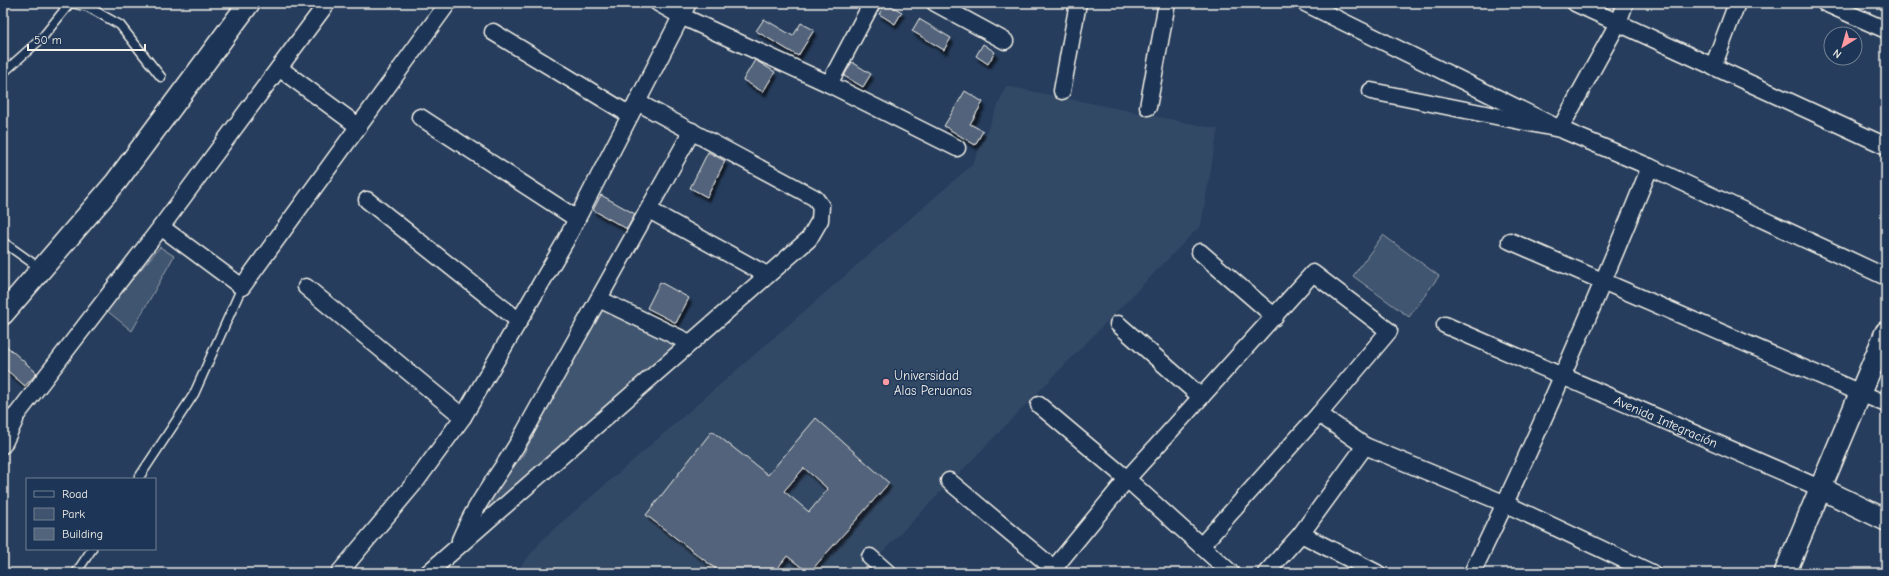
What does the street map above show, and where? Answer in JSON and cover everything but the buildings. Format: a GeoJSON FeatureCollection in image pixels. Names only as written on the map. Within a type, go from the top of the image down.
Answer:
{"type":"FeatureCollection","features":[{"type":"Feature","properties":{"kind":"street"},"geometry":{"type":"LineString","coordinates":[[3,314],[116,182],[249,3]]}},
{"type":"Feature","properties":{"kind":"street"},"geometry":{"type":"LineString","coordinates":[[3,429],[18,414],[161,227],[327,3]]}},
{"type":"Feature","properties":{"kind":"street"},"geometry":{"type":"LineString","coordinates":[[161,227],[242,287],[448,3]]}},
{"type":"Feature","properties":{"kind":"street"},"geometry":{"type":"LineString","coordinates":[[658,3],[685,9],[829,84],[957,148]]}},
{"type":"Feature","properties":{"kind":"street"},"geometry":{"type":"LineString","coordinates":[[829,84],[872,3]]}},
{"type":"Feature","properties":{"kind":"street"},"geometry":{"type":"LineString","coordinates":[[935,3],[1005,41]]}},
{"type":"Feature","properties":{"kind":"street"},"geometry":{"type":"LineString","coordinates":[[1062,91],[1078,3]]}},
{"type":"Feature","properties":{"kind":"street"},"geometry":{"type":"LineString","coordinates":[[1148,107],[1167,3]]}},
{"type":"Feature","properties":{"kind":"street"},"geometry":{"type":"LineString","coordinates":[[1305,3],[1560,129],[1650,167],[1886,277]]}},
{"type":"Feature","properties":{"kind":"street"},"geometry":{"type":"LineString","coordinates":[[1575,3],[1886,146]]}},
{"type":"Feature","properties":{"kind":"street"},"geometry":{"type":"LineString","coordinates":[[1560,129],[1618,23],[1624,3]]}},
{"type":"Feature","properties":{"kind":"street"},"geometry":{"type":"LineString","coordinates":[[1713,67],[1737,3]]}},
{"type":"Feature","properties":{"kind":"street"},"geometry":{"type":"LineString","coordinates":[[1825,3],[1856,9],[1886,30]]}},
{"type":"Feature","properties":{"kind":"street"},"geometry":{"type":"LineString","coordinates":[[339,573],[417,480],[463,417],[577,219],[685,9]]}},
{"type":"Feature","properties":{"kind":"street"},"geometry":{"type":"LineString","coordinates":[[428,573],[809,239],[820,220],[821,206],[815,198],[804,191],[692,131],[634,108],[493,32]]}},
{"type":"Feature","properties":{"kind":"street"},"geometry":{"type":"LineString","coordinates":[[279,68],[358,126]]}},
{"type":"Feature","properties":{"kind":"street"},"geometry":{"type":"LineString","coordinates":[[1371,91],[1560,129]]}},
{"type":"Feature","properties":{"kind":"street"},"geometry":{"type":"LineString","coordinates":[[420,117],[577,219]]}},
{"type":"Feature","properties":{"kind":"street"},"geometry":{"type":"LineString","coordinates":[[457,547],[484,493],[525,432],[692,131]]}},
{"type":"Feature","properties":{"kind":"street"},"geometry":{"type":"LineString","coordinates":[[1472,573],[1506,504],[1562,377],[1603,283],[1650,167]]}},
{"type":"Feature","properties":{"kind":"street"},"geometry":{"type":"LineString","coordinates":[[366,200],[519,321]]}},
{"type":"Feature","properties":{"kind":"street"},"geometry":{"type":"LineString","coordinates":[[649,210],[767,275]]}},
{"type":"Feature","properties":{"kind":"street"},"geometry":{"type":"LineString","coordinates":[[1510,241],[1603,283],[1886,404]]}},
{"type":"Feature","properties":{"kind":"street"},"geometry":{"type":"LineString","coordinates":[[1200,252],[1275,316]]}},
{"type":"Feature","properties":{"kind":"street"},"geometry":{"type":"LineString","coordinates":[[949,481],[1055,572],[1127,479],[1314,273],[1389,331],[1319,414],[1201,546]]}},
{"type":"Feature","properties":{"kind":"street"},"geometry":{"type":"LineString","coordinates":[[306,288],[463,417]]}},
{"type":"Feature","properties":{"kind":"street"},"geometry":{"type":"LineString","coordinates":[[599,299],[690,343]]}},
{"type":"Feature","properties":{"kind":"street"},"geometry":{"type":"LineString","coordinates":[[1118,324],[1201,397]]}},
{"type":"Feature","properties":{"kind":"street","name":"Avenida Integración"},"geometry":{"type":"LineString","coordinates":[[1445,325],[1822,489],[1886,520]]}},
{"type":"Feature","properties":{"kind":"street"},"geometry":{"type":"LineString","coordinates":[[1785,573],[1822,489],[1859,393],[1886,332]]}},
{"type":"Feature","properties":{"kind":"street"},"geometry":{"type":"LineString","coordinates":[[1040,405],[1127,479],[1231,573]]}},
{"type":"Feature","properties":{"kind":"street"},"geometry":{"type":"LineString","coordinates":[[3,445],[18,414]]}},
{"type":"Feature","properties":{"kind":"street"},"geometry":{"type":"LineString","coordinates":[[1319,414],[1365,446],[1506,504],[1652,573]]}},
{"type":"Feature","properties":{"kind":"street"},"geometry":{"type":"LineString","coordinates":[[1266,573],[1301,534],[1365,446]]}},
{"type":"Feature","properties":{"kind":"street"},"geometry":{"type":"LineString","coordinates":[[1301,534],[1377,573]]}},
{"type":"Feature","properties":{"kind":"street"},"geometry":{"type":"LineString","coordinates":[[870,557],[888,573]]}},
{"type":"Feature","properties":{"kind":"lane"},"geometry":{"type":"LineString","coordinates":[[3,73],[42,38],[71,3],[88,7],[120,25],[161,77]]}},
{"type":"Feature","properties":{"kind":"lane"},"geometry":{"type":"LineString","coordinates":[[3,242],[41,269]]}},
{"type":"Feature","properties":{"kind":"lane"},"geometry":{"type":"LineString","coordinates":[[139,478],[194,394],[242,287]]}},
{"type":"Feature","properties":{"kind":"lane"},"geometry":{"type":"LineString","coordinates":[[76,573],[91,550]]}},
{"type":"Feature","properties":{"kind":"shaded area","name":"Universidad Alas Peruanas"},"geometry":{"type":"Polygon","coordinates":[[[1006,86],[1218,129],[1201,225],[862,573],[515,573],[544,538],[973,164],[1006,86]]]}},
{"type":"Feature","properties":{"kind":"green space"},"geometry":{"type":"Polygon","coordinates":[[[1383,235],[1439,276],[1409,317],[1353,276],[1383,235]]]}},
{"type":"Feature","properties":{"kind":"green space"},"geometry":{"type":"Polygon","coordinates":[[[160,247],[174,256],[132,331],[106,310],[160,247]]]}},
{"type":"Feature","properties":{"kind":"green space"},"geometry":{"type":"Polygon","coordinates":[[[602,306],[678,343],[485,511],[481,508],[523,455],[602,306]]]}},
{"type":"Feature","properties":{"kind":"place","name":"Universidad Alas Peruanas"},"geometry":{"type":"Point","coordinates":[886,382]}}]}
